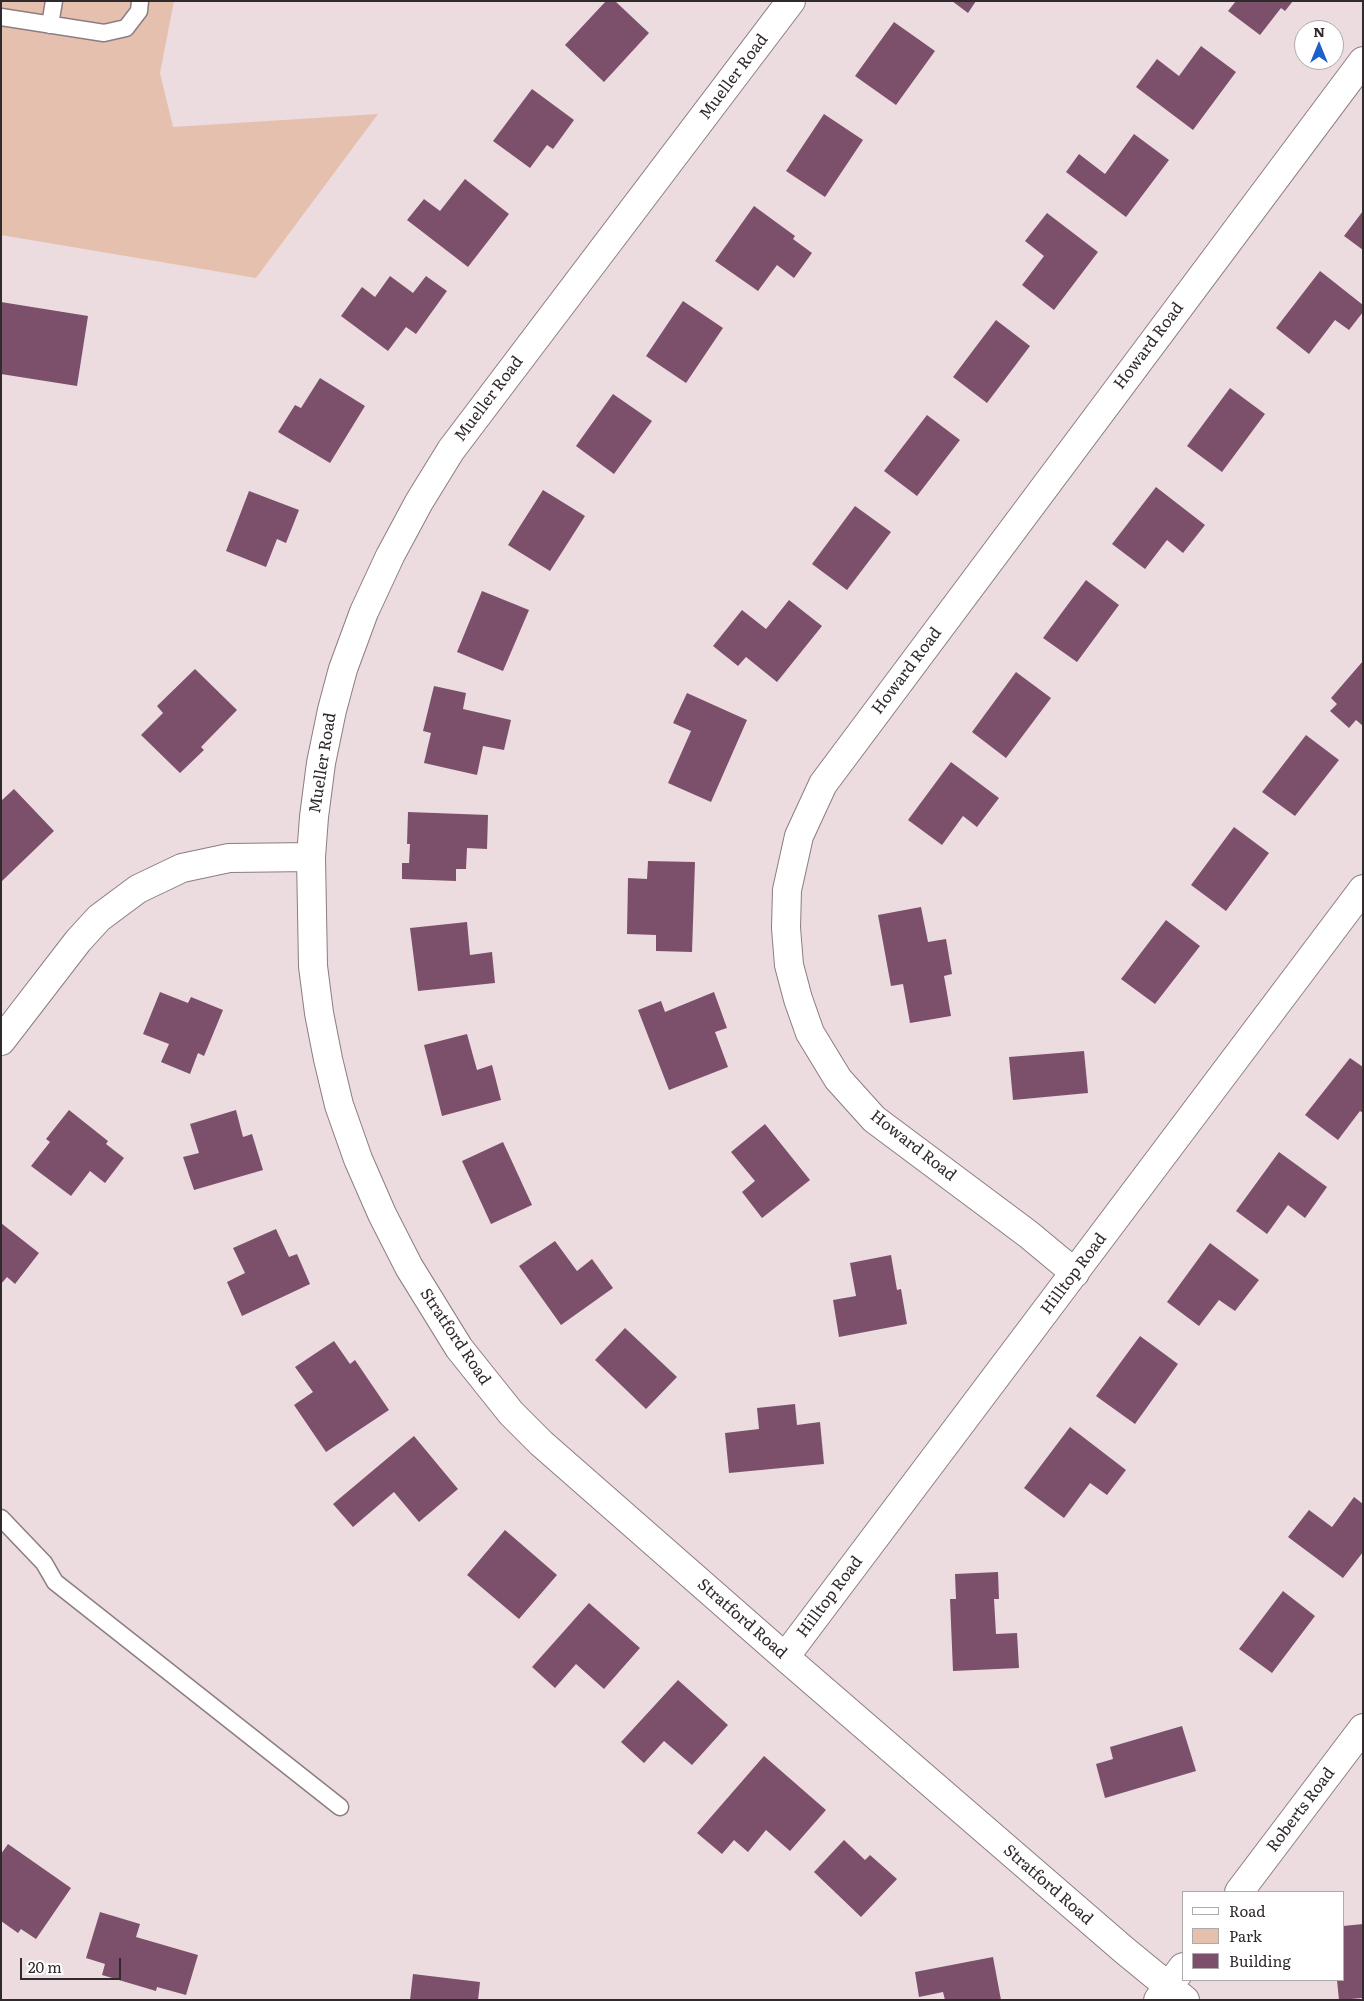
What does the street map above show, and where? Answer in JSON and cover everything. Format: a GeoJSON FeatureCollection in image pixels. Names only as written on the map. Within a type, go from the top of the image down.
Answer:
{"type":"FeatureCollection","features":[{"type":"Feature","properties":{"kind":"street","name":"Mueller Road"},"geometry":{"type":"LineString","coordinates":[[368,1181],[339,1105],[319,1013],[313,966],[311,857],[314,817],[321,763],[343,669],[364,612],[390,556],[419,502],[451,450],[791,1]]}},
{"type":"Feature","properties":{"kind":"street","name":"Howard Road"},"geometry":{"type":"LineString","coordinates":[[1075,1273],[1028,1234],[874,1119],[838,1079],[810,1033],[789,965],[786,928],[787,890],[799,836],[823,784],[1363,61]]}},
{"type":"Feature","properties":{"kind":"street"},"geometry":{"type":"LineString","coordinates":[[1,1041],[78,940],[99,918],[138,889],[182,868],[229,858],[311,857]]}},
{"type":"Feature","properties":{"kind":"street","name":"Hilltop Road"},"geometry":{"type":"LineString","coordinates":[[785,1657],[1363,889]]}},
{"type":"Feature","properties":{"kind":"street","name":"Stratford Road"},"geometry":{"type":"LineString","coordinates":[[368,1181],[386,1223],[419,1283],[459,1348],[511,1413],[541,1443],[785,1657],[1124,1950],[1174,1988]]}},
{"type":"Feature","properties":{"kind":"street","name":"Roberts Road"},"geometry":{"type":"LineString","coordinates":[[1240,1891],[1363,1728]]}},
{"type":"Feature","properties":{"kind":"lane"},"geometry":{"type":"LineString","coordinates":[[50,25],[54,1]]}},
{"type":"Feature","properties":{"kind":"lane"},"geometry":{"type":"LineString","coordinates":[[1,17],[104,33],[126,28],[139,11],[140,1]]}},
{"type":"Feature","properties":{"kind":"lane"},"geometry":{"type":"LineString","coordinates":[[1,1518],[44,1563],[55,1582],[340,1807]]}},
{"type":"Feature","properties":{"kind":"green space"},"geometry":{"type":"Polygon","coordinates":[[[1,1],[174,1],[160,73],[173,127],[378,114],[256,278],[1,235],[1,1]]]}},
{"type":"Feature","properties":{"kind":"building"},"geometry":{"type":"Polygon","coordinates":[[[606,1],[615,1],[649,33],[604,82],[565,45],[606,1]]]}},
{"type":"Feature","properties":{"kind":"building"},"geometry":{"type":"Polygon","coordinates":[[[952,1],[976,1],[968,13],[952,1]]]}},
{"type":"Feature","properties":{"kind":"building"},"geometry":{"type":"Polygon","coordinates":[[[1236,1],[1293,1],[1285,11],[1281,8],[1260,35],[1228,11],[1236,1]]]}},
{"type":"Feature","properties":{"kind":"building"},"geometry":{"type":"Polygon","coordinates":[[[894,22],[935,51],[896,105],[855,76],[894,22]]]}},
{"type":"Feature","properties":{"kind":"building"},"geometry":{"type":"Polygon","coordinates":[[[1201,46],[1236,72],[1193,130],[1136,87],[1157,59],[1179,76],[1201,46]]]}},
{"type":"Feature","properties":{"kind":"building"},"geometry":{"type":"Polygon","coordinates":[[[532,89],[574,120],[553,149],[547,145],[530,168],[493,141],[532,89]]]}},
{"type":"Feature","properties":{"kind":"building"},"geometry":{"type":"Polygon","coordinates":[[[824,114],[863,140],[825,197],[786,171],[824,114]]]}},
{"type":"Feature","properties":{"kind":"building"},"geometry":{"type":"Polygon","coordinates":[[[1134,134],[1169,160],[1126,217],[1066,172],[1079,154],[1105,174],[1134,134]]]}},
{"type":"Feature","properties":{"kind":"building"},"geometry":{"type":"Polygon","coordinates":[[[465,179],[509,214],[468,267],[407,220],[424,199],[440,211],[465,179]]]}},
{"type":"Feature","properties":{"kind":"building"},"geometry":{"type":"Polygon","coordinates":[[[754,206],[795,236],[793,239],[812,253],[794,278],[777,265],[758,291],[715,261],[754,206]]]}},
{"type":"Feature","properties":{"kind":"building"},"geometry":{"type":"Polygon","coordinates":[[[1363,211],[1363,250],[1344,236],[1363,211]]]}},
{"type":"Feature","properties":{"kind":"building"},"geometry":{"type":"Polygon","coordinates":[[[1047,213],[1098,252],[1054,310],[1022,285],[1044,256],[1025,241],[1047,213]]]}},
{"type":"Feature","properties":{"kind":"building"},"geometry":{"type":"Polygon","coordinates":[[[1320,271],[1363,305],[1363,312],[1349,330],[1335,320],[1309,354],[1276,328],[1320,271]]]}},
{"type":"Feature","properties":{"kind":"building"},"geometry":{"type":"Polygon","coordinates":[[[390,276],[413,293],[426,276],[447,291],[416,334],[406,327],[388,351],[341,316],[362,287],[375,297],[390,276]]]}},
{"type":"Feature","properties":{"kind":"building"},"geometry":{"type":"Polygon","coordinates":[[[683,301],[723,328],[686,383],[646,356],[683,301]]]}},
{"type":"Feature","properties":{"kind":"building"},"geometry":{"type":"Polygon","coordinates":[[[1,302],[88,316],[77,386],[1,374],[1,302]]]}},
{"type":"Feature","properties":{"kind":"building"},"geometry":{"type":"Polygon","coordinates":[[[996,320],[1030,346],[987,403],[953,377],[996,320]]]}},
{"type":"Feature","properties":{"kind":"building"},"geometry":{"type":"Polygon","coordinates":[[[320,378],[365,406],[330,463],[278,432],[295,405],[301,408],[320,378]]]}},
{"type":"Feature","properties":{"kind":"building"},"geometry":{"type":"Polygon","coordinates":[[[1230,388],[1265,414],[1222,472],[1187,446],[1230,388]]]}},
{"type":"Feature","properties":{"kind":"building"},"geometry":{"type":"Polygon","coordinates":[[[613,394],[652,421],[614,474],[576,446],[613,394]]]}},
{"type":"Feature","properties":{"kind":"building"},"geometry":{"type":"Polygon","coordinates":[[[927,415],[960,440],[917,496],[884,471],[927,415]]]}},
{"type":"Feature","properties":{"kind":"building"},"geometry":{"type":"Polygon","coordinates":[[[1156,487],[1205,525],[1183,553],[1167,540],[1145,569],[1112,544],[1156,487]]]}},
{"type":"Feature","properties":{"kind":"building"},"geometry":{"type":"Polygon","coordinates":[[[543,490],[585,516],[550,571],[508,545],[543,490]]]}},
{"type":"Feature","properties":{"kind":"building"},"geometry":{"type":"Polygon","coordinates":[[[249,491],[299,510],[286,543],[277,539],[266,567],[226,551],[249,491]]]}},
{"type":"Feature","properties":{"kind":"building"},"geometry":{"type":"Polygon","coordinates":[[[855,506],[891,532],[847,590],[812,564],[855,506]]]}},
{"type":"Feature","properties":{"kind":"building"},"geometry":{"type":"Polygon","coordinates":[[[1086,580],[1119,605],[1077,662],[1043,638],[1086,580]]]}},
{"type":"Feature","properties":{"kind":"building"},"geometry":{"type":"Polygon","coordinates":[[[482,591],[529,610],[503,671],[457,652],[482,591]]]}},
{"type":"Feature","properties":{"kind":"building"},"geometry":{"type":"Polygon","coordinates":[[[789,600],[822,626],[777,682],[746,657],[738,666],[713,646],[742,610],[766,629],[789,600]]]}},
{"type":"Feature","properties":{"kind":"building"},"geometry":{"type":"Polygon","coordinates":[[[1363,661],[1363,726],[1356,720],[1349,728],[1330,711],[1337,704],[1331,698],[1363,661]]]}},
{"type":"Feature","properties":{"kind":"building"},"geometry":{"type":"Polygon","coordinates":[[[195,669],[237,710],[201,747],[204,750],[180,773],[141,735],[163,713],[157,706],[195,669]]]}},
{"type":"Feature","properties":{"kind":"building"},"geometry":{"type":"Polygon","coordinates":[[[1016,672],[1051,698],[1006,758],[972,732],[1016,672]]]}},
{"type":"Feature","properties":{"kind":"building"},"geometry":{"type":"Polygon","coordinates":[[[434,686],[466,693],[463,709],[511,720],[504,750],[483,746],[477,775],[424,763],[431,733],[423,731],[434,686]]]}},
{"type":"Feature","properties":{"kind":"building"},"geometry":{"type":"Polygon","coordinates":[[[687,693],[747,720],[711,802],[668,783],[691,731],[673,723],[687,693]]]}},
{"type":"Feature","properties":{"kind":"building"},"geometry":{"type":"Polygon","coordinates":[[[1306,735],[1339,760],[1295,816],[1262,792],[1306,735]]]}},
{"type":"Feature","properties":{"kind":"building"},"geometry":{"type":"Polygon","coordinates":[[[951,762],[999,798],[977,827],[963,816],[942,845],[908,820],[951,762]]]}},
{"type":"Feature","properties":{"kind":"building"},"geometry":{"type":"Polygon","coordinates":[[[14,789],[54,831],[1,882],[1,801],[14,789]]]}},
{"type":"Feature","properties":{"kind":"building"},"geometry":{"type":"Polygon","coordinates":[[[408,812],[488,815],[487,849],[467,848],[466,869],[456,869],[456,881],[402,879],[402,863],[409,863],[410,844],[407,844],[408,812]]]}},
{"type":"Feature","properties":{"kind":"building"},"geometry":{"type":"Polygon","coordinates":[[[1234,827],[1269,853],[1226,911],[1191,885],[1234,827]]]}},
{"type":"Feature","properties":{"kind":"building"},"geometry":{"type":"Polygon","coordinates":[[[648,861],[695,862],[692,952],[656,951],[656,935],[627,934],[628,878],[647,879],[648,861]]]}},
{"type":"Feature","properties":{"kind":"building"},"geometry":{"type":"Polygon","coordinates":[[[921,907],[928,942],[946,939],[952,974],[944,976],[951,1016],[910,1023],[903,984],[891,986],[878,915],[921,907]]]}},
{"type":"Feature","properties":{"kind":"building"},"geometry":{"type":"Polygon","coordinates":[[[1166,920],[1200,946],[1155,1004],[1121,979],[1166,920]]]}},
{"type":"Feature","properties":{"kind":"building"},"geometry":{"type":"Polygon","coordinates":[[[467,922],[470,955],[492,952],[495,983],[418,991],[410,928],[467,922]]]}},
{"type":"Feature","properties":{"kind":"building"},"geometry":{"type":"Polygon","coordinates":[[[160,992],[188,1003],[191,997],[223,1010],[204,1056],[198,1053],[190,1074],[161,1062],[169,1044],[143,1034],[160,992]]]}},
{"type":"Feature","properties":{"kind":"building"},"geometry":{"type":"Polygon","coordinates":[[[714,992],[727,1028],[715,1032],[728,1067],[669,1090],[638,1010],[661,1001],[665,1012],[714,992]]]}},
{"type":"Feature","properties":{"kind":"building"},"geometry":{"type":"Polygon","coordinates":[[[467,1034],[477,1070],[492,1065],[501,1100],[442,1116],[424,1045],[467,1034]]]}},
{"type":"Feature","properties":{"kind":"building"},"geometry":{"type":"Polygon","coordinates":[[[1084,1051],[1088,1093],[1013,1100],[1009,1057],[1084,1051]]]}},
{"type":"Feature","properties":{"kind":"building"},"geometry":{"type":"Polygon","coordinates":[[[1350,1058],[1363,1067],[1363,1113],[1360,1111],[1338,1140],[1305,1115],[1350,1058]]]}},
{"type":"Feature","properties":{"kind":"building"},"geometry":{"type":"Polygon","coordinates":[[[69,1110],[108,1141],[106,1144],[124,1158],[105,1183],[90,1171],[71,1196],[31,1166],[50,1142],[46,1139],[69,1110]]]}},
{"type":"Feature","properties":{"kind":"building"},"geometry":{"type":"Polygon","coordinates":[[[236,1110],[243,1137],[252,1134],[263,1170],[194,1190],[183,1157],[199,1153],[190,1124],[236,1110]]]}},
{"type":"Feature","properties":{"kind":"building"},"geometry":{"type":"Polygon","coordinates":[[[765,1124],[810,1180],[762,1218],[742,1192],[755,1181],[731,1152],[765,1124]]]}},
{"type":"Feature","properties":{"kind":"building"},"geometry":{"type":"Polygon","coordinates":[[[503,1142],[532,1205],[491,1224],[462,1161],[503,1142]]]}},
{"type":"Feature","properties":{"kind":"building"},"geometry":{"type":"Polygon","coordinates":[[[1279,1152],[1327,1187],[1305,1218],[1288,1205],[1267,1234],[1236,1211],[1279,1152]]]}},
{"type":"Feature","properties":{"kind":"building"},"geometry":{"type":"Polygon","coordinates":[[[1,1223],[39,1253],[15,1284],[7,1277],[1,1284],[1,1223]]]}},
{"type":"Feature","properties":{"kind":"building"},"geometry":{"type":"Polygon","coordinates":[[[276,1229],[289,1257],[297,1254],[310,1284],[242,1316],[227,1282],[245,1273],[233,1248],[276,1229]]]}},
{"type":"Feature","properties":{"kind":"building"},"geometry":{"type":"Polygon","coordinates":[[[555,1241],[577,1271],[592,1259],[613,1288],[561,1325],[519,1266],[555,1241]]]}},
{"type":"Feature","properties":{"kind":"building"},"geometry":{"type":"Polygon","coordinates":[[[1210,1243],[1259,1280],[1235,1311],[1219,1300],[1199,1326],[1167,1302],[1210,1243]]]}},
{"type":"Feature","properties":{"kind":"building"},"geometry":{"type":"Polygon","coordinates":[[[891,1255],[897,1290],[901,1289],[907,1324],[839,1337],[833,1300],[856,1296],[850,1263],[891,1255]]]}},
{"type":"Feature","properties":{"kind":"building"},"geometry":{"type":"Polygon","coordinates":[[[625,1328],[677,1377],[646,1409],[595,1360],[625,1328]]]}},
{"type":"Feature","properties":{"kind":"building"},"geometry":{"type":"Polygon","coordinates":[[[1140,1336],[1178,1364],[1135,1424],[1096,1396],[1140,1336]]]}},
{"type":"Feature","properties":{"kind":"building"},"geometry":{"type":"Polygon","coordinates":[[[334,1341],[350,1364],[355,1360],[389,1410],[326,1452],[294,1405],[313,1392],[295,1367],[334,1341]]]}},
{"type":"Feature","properties":{"kind":"building"},"geometry":{"type":"Polygon","coordinates":[[[795,1404],[797,1425],[820,1422],[824,1464],[729,1473],[725,1433],[759,1429],[757,1408],[795,1404]]]}},
{"type":"Feature","properties":{"kind":"building"},"geometry":{"type":"Polygon","coordinates":[[[1070,1427],[1126,1470],[1107,1495],[1090,1483],[1064,1518],[1024,1488],[1070,1427]]]}},
{"type":"Feature","properties":{"kind":"building"},"geometry":{"type":"Polygon","coordinates":[[[414,1436],[458,1489],[419,1522],[394,1492],[353,1527],[333,1504],[414,1436]]]}},
{"type":"Feature","properties":{"kind":"building"},"geometry":{"type":"Polygon","coordinates":[[[1354,1497],[1363,1504],[1363,1552],[1343,1578],[1288,1537],[1309,1510],[1332,1527],[1354,1497]]]}},
{"type":"Feature","properties":{"kind":"building"},"geometry":{"type":"Polygon","coordinates":[[[505,1530],[557,1575],[519,1619],[467,1575],[505,1530]]]}},
{"type":"Feature","properties":{"kind":"building"},"geometry":{"type":"Polygon","coordinates":[[[998,1572],[999,1599],[994,1599],[996,1634],[1017,1633],[1019,1668],[953,1671],[950,1599],[956,1599],[955,1574],[998,1572]]]}},
{"type":"Feature","properties":{"kind":"building"},"geometry":{"type":"Polygon","coordinates":[[[1283,1591],[1315,1616],[1272,1673],[1239,1649],[1283,1591]]]}},
{"type":"Feature","properties":{"kind":"building"},"geometry":{"type":"Polygon","coordinates":[[[589,1603],[640,1648],[604,1689],[576,1664],[555,1688],[532,1667],[589,1603]]]}},
{"type":"Feature","properties":{"kind":"building"},"geometry":{"type":"Polygon","coordinates":[[[678,1680],[728,1725],[692,1765],[664,1741],[644,1763],[621,1742],[678,1680]]]}},
{"type":"Feature","properties":{"kind":"building"},"geometry":{"type":"Polygon","coordinates":[[[1182,1726],[1196,1771],[1105,1798],[1096,1764],[1113,1759],[1110,1747],[1182,1726]]]}},
{"type":"Feature","properties":{"kind":"building"},"geometry":{"type":"Polygon","coordinates":[[[764,1756],[826,1810],[790,1851],[766,1830],[748,1852],[734,1840],[722,1854],[697,1833],[764,1756]]]}},
{"type":"Feature","properties":{"kind":"building"},"geometry":{"type":"Polygon","coordinates":[[[844,1840],[865,1860],[870,1855],[897,1879],[861,1917],[814,1872],[844,1840]]]}},
{"type":"Feature","properties":{"kind":"building"},"geometry":{"type":"Polygon","coordinates":[[[8,1844],[71,1888],[36,1939],[21,1929],[18,1933],[1,1921],[1,1854],[8,1844]]]}},
{"type":"Feature","properties":{"kind":"building"},"geometry":{"type":"Polygon","coordinates":[[[100,1912],[140,1924],[136,1937],[198,1955],[186,1995],[157,1987],[156,1991],[102,1975],[105,1964],[86,1958],[100,1912]]]}},
{"type":"Feature","properties":{"kind":"building"},"geometry":{"type":"Polygon","coordinates":[[[1363,1924],[1363,1998],[1339,2000],[1337,1981],[1344,1981],[1344,1926],[1363,1924]]]}},
{"type":"Feature","properties":{"kind":"building"},"geometry":{"type":"Polygon","coordinates":[[[993,1957],[1001,2000],[945,2000],[943,1992],[919,1997],[915,1972],[993,1957]]]}},
{"type":"Feature","properties":{"kind":"building"},"geometry":{"type":"Polygon","coordinates":[[[413,1974],[480,1982],[478,2000],[410,2000],[413,1974]]]}}]}
